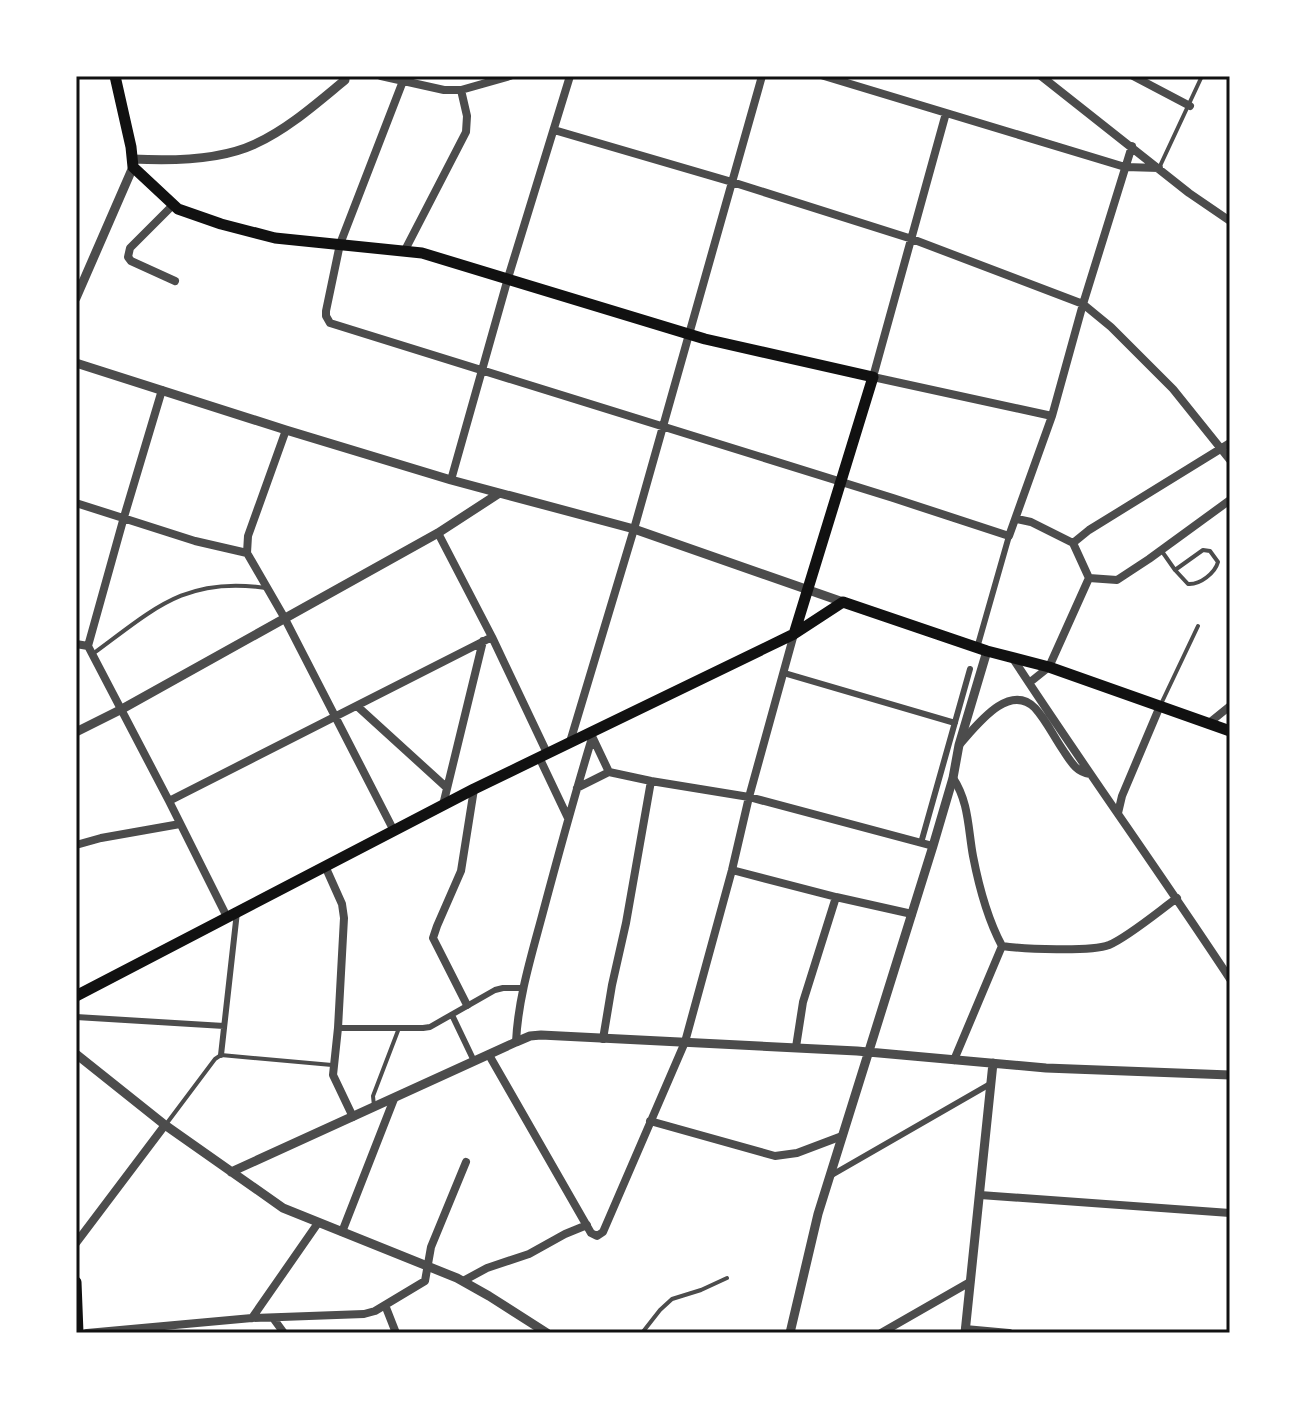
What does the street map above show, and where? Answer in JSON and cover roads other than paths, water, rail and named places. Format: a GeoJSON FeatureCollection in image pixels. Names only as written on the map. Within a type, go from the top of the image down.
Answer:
{"type":"FeatureCollection","features":[{"type":"Feature","properties":{"kind":"main road"},"geometry":{"type":"LineString","coordinates":[[115,76],[133,163],[173,205],[191,215],[251,233],[287,239],[422,253],[689,334],[873,377],[794,634]]}},
{"type":"Feature","properties":{"kind":"main road"},"geometry":{"type":"LineString","coordinates":[[76,996],[474,789],[570,742],[591,735],[794,634],[843,602],[982,650],[1049,667],[1230,731]]}},
{"type":"Feature","properties":{"kind":"main road"},"geometry":{"type":"LineString","coordinates":[[76,1282],[78,1333]]}},
{"type":"Feature","properties":{"kind":"street"},"geometry":{"type":"LineString","coordinates":[[381,76],[434,88],[461,90],[510,76]]}},
{"type":"Feature","properties":{"kind":"street"},"geometry":{"type":"LineString","coordinates":[[451,480],[570,76]]}},
{"type":"Feature","properties":{"kind":"street"},"geometry":{"type":"LineString","coordinates":[[570,742],[634,529],[762,76]]}},
{"type":"Feature","properties":{"kind":"street"},"geometry":{"type":"LineString","coordinates":[[824,76],[1125,167],[1159,168]]}},
{"type":"Feature","properties":{"kind":"street"},"geometry":{"type":"LineString","coordinates":[[1043,76],[1189,193],[1230,221]]}},
{"type":"Feature","properties":{"kind":"street"},"geometry":{"type":"LineString","coordinates":[[1133,76],[1190,106]]}},
{"type":"Feature","properties":{"kind":"street"},"geometry":{"type":"LineString","coordinates":[[77,294],[133,163],[215,155],[247,148],[298,117],[346,77]]}},
{"type":"Feature","properties":{"kind":"street"},"geometry":{"type":"LineString","coordinates":[[403,81],[340,244],[326,311],[330,323],[1009,536]]}},
{"type":"Feature","properties":{"kind":"street"},"geometry":{"type":"LineString","coordinates":[[405,250],[466,132],[467,116],[461,90]]}},
{"type":"Feature","properties":{"kind":"street"},"geometry":{"type":"LineString","coordinates":[[946,113],[873,377],[1052,416]]}},
{"type":"Feature","properties":{"kind":"street"},"geometry":{"type":"LineString","coordinates":[[554,130],[912,239],[1083,304],[1111,327],[1173,389],[1230,460]]}},
{"type":"Feature","properties":{"kind":"street"},"geometry":{"type":"LineString","coordinates":[[790,1333],[811,1240],[953,778],[1009,536],[1052,416],[1132,146]]}},
{"type":"Feature","properties":{"kind":"street"},"geometry":{"type":"LineString","coordinates":[[173,205],[130,248],[128,257],[175,281]]}},
{"type":"Feature","properties":{"kind":"street"},"geometry":{"type":"LineString","coordinates":[[76,363],[498,494],[634,529],[843,602]]}},
{"type":"Feature","properties":{"kind":"street"},"geometry":{"type":"LineString","coordinates":[[90,650],[124,517],[162,390]]}},
{"type":"Feature","properties":{"kind":"street"},"geometry":{"type":"LineString","coordinates":[[286,430],[248,536],[247,553],[284,617],[394,831]]}},
{"type":"Feature","properties":{"kind":"street"},"geometry":{"type":"LineString","coordinates":[[1073,543],[1230,443]]}},
{"type":"Feature","properties":{"kind":"street"},"geometry":{"type":"LineString","coordinates":[[76,732],[438,533],[498,494]]}},
{"type":"Feature","properties":{"kind":"street"},"geometry":{"type":"LineString","coordinates":[[1089,578],[1117,580],[1230,500]]}},
{"type":"Feature","properties":{"kind":"street"},"geometry":{"type":"LineString","coordinates":[[76,503],[195,541],[247,553]]}},
{"type":"Feature","properties":{"kind":"street"},"geometry":{"type":"LineString","coordinates":[[1017,519],[1031,522],[1073,543],[1089,578],[1049,667],[1029,683]]}},
{"type":"Feature","properties":{"kind":"street"},"geometry":{"type":"LineString","coordinates":[[438,533],[492,637],[568,819]]}},
{"type":"Feature","properties":{"kind":"street"},"geometry":{"type":"LineString","coordinates":[[489,1055],[587,1225],[597,1236],[603,1232],[685,1042],[794,634]]}},
{"type":"Feature","properties":{"kind":"street"},"geometry":{"type":"LineString","coordinates":[[169,801],[492,637]]}},
{"type":"Feature","properties":{"kind":"street"},"geometry":{"type":"LineString","coordinates":[[443,805],[483,641]]}},
{"type":"Feature","properties":{"kind":"street"},"geometry":{"type":"LineString","coordinates":[[76,644],[90,650],[180,824],[232,915],[221,1055]]}},
{"type":"Feature","properties":{"kind":"street"},"geometry":{"type":"LineString","coordinates":[[1012,657],[1230,979]]}},
{"type":"Feature","properties":{"kind":"street"},"geometry":{"type":"LineString","coordinates":[[921,843],[970,669]]}},
{"type":"Feature","properties":{"kind":"street"},"geometry":{"type":"LineString","coordinates":[[784,673],[955,723]]}},
{"type":"Feature","properties":{"kind":"street"},"geometry":{"type":"LineString","coordinates":[[959,745],[992,711],[1001,704],[1018,699],[1036,709],[1076,769],[1090,774]]}},
{"type":"Feature","properties":{"kind":"street"},"geometry":{"type":"LineString","coordinates":[[357,706],[446,787]]}},
{"type":"Feature","properties":{"kind":"street"},"geometry":{"type":"LineString","coordinates":[[1118,813],[1122,796],[1160,706]]}},
{"type":"Feature","properties":{"kind":"street"},"geometry":{"type":"LineString","coordinates":[[1209,723],[1230,706]]}},
{"type":"Feature","properties":{"kind":"street"},"geometry":{"type":"LineString","coordinates":[[591,735],[609,772]]}},
{"type":"Feature","properties":{"kind":"street"},"geometry":{"type":"LineString","coordinates":[[516,1042],[523,988],[591,735]]}},
{"type":"Feature","properties":{"kind":"street"},"geometry":{"type":"LineString","coordinates":[[577,788],[609,772],[749,797],[933,846]]}},
{"type":"Feature","properties":{"kind":"street"},"geometry":{"type":"LineString","coordinates":[[953,778],[965,799],[986,908],[1002,946]]}},
{"type":"Feature","properties":{"kind":"street"},"geometry":{"type":"LineString","coordinates":[[603,1039],[651,781]]}},
{"type":"Feature","properties":{"kind":"street"},"geometry":{"type":"LineString","coordinates":[[467,1005],[433,938],[461,871],[474,789]]}},
{"type":"Feature","properties":{"kind":"street"},"geometry":{"type":"LineString","coordinates":[[76,845],[180,824]]}},
{"type":"Feature","properties":{"kind":"street"},"geometry":{"type":"LineString","coordinates":[[325,866],[342,904],[344,918],[333,1075],[353,1117]]}},
{"type":"Feature","properties":{"kind":"street"},"geometry":{"type":"LineString","coordinates":[[732,870],[912,914]]}},
{"type":"Feature","properties":{"kind":"street"},"geometry":{"type":"LineString","coordinates":[[796,1047],[803,1002],[836,897]]}},
{"type":"Feature","properties":{"kind":"street"},"geometry":{"type":"LineString","coordinates":[[1002,946],[1106,946],[1177,898]]}},
{"type":"Feature","properties":{"kind":"street"},"geometry":{"type":"LineString","coordinates":[[954,1060],[1002,946]]}},
{"type":"Feature","properties":{"kind":"street"},"geometry":{"type":"LineString","coordinates":[[338,1028],[430,1027],[495,990],[523,988]]}},
{"type":"Feature","properties":{"kind":"street"},"geometry":{"type":"LineString","coordinates":[[452,1015],[474,1061]]}},
{"type":"Feature","properties":{"kind":"street"},"geometry":{"type":"LineString","coordinates":[[76,1017],[224,1026]]}},
{"type":"Feature","properties":{"kind":"street"},"geometry":{"type":"LineString","coordinates":[[231,1172],[530,1036],[796,1047],[1116,1072],[1230,1075]]}},
{"type":"Feature","properties":{"kind":"street"},"geometry":{"type":"LineString","coordinates":[[76,1054],[165,1125],[283,1208],[463,1281],[547,1333]]}},
{"type":"Feature","properties":{"kind":"street"},"geometry":{"type":"LineString","coordinates":[[993,1063],[965,1331],[1009,1333]]}},
{"type":"Feature","properties":{"kind":"street"},"geometry":{"type":"LineString","coordinates":[[830,1176],[990,1084]]}},
{"type":"Feature","properties":{"kind":"street"},"geometry":{"type":"LineString","coordinates":[[342,1232],[394,1099]]}},
{"type":"Feature","properties":{"kind":"street"},"geometry":{"type":"LineString","coordinates":[[650,1121],[775,1156],[797,1153],[842,1136]]}},
{"type":"Feature","properties":{"kind":"street"},"geometry":{"type":"LineString","coordinates":[[76,1243],[165,1125]]}},
{"type":"Feature","properties":{"kind":"street"},"geometry":{"type":"LineString","coordinates":[[87,1333],[252,1318],[370,1313],[425,1281],[431,1247],[466,1162]]}},
{"type":"Feature","properties":{"kind":"street"},"geometry":{"type":"LineString","coordinates":[[980,1195],[1230,1213]]}},
{"type":"Feature","properties":{"kind":"street"},"geometry":{"type":"LineString","coordinates":[[252,1318],[318,1223]]}},
{"type":"Feature","properties":{"kind":"street"},"geometry":{"type":"LineString","coordinates":[[463,1281],[487,1268],[529,1254],[587,1225]]}},
{"type":"Feature","properties":{"kind":"street"},"geometry":{"type":"LineString","coordinates":[[881,1333],[970,1282]]}},
{"type":"Feature","properties":{"kind":"street"},"geometry":{"type":"LineString","coordinates":[[385,1305],[396,1333]]}},
{"type":"Feature","properties":{"kind":"street"},"geometry":{"type":"LineString","coordinates":[[273,1318],[284,1333]]}},
{"type":"Feature","properties":{"kind":"street"},"geometry":{"type":"LineString","coordinates":[[204,1322],[205,1333]]}},
{"type":"Feature","properties":{"kind":"lane"},"geometry":{"type":"LineString","coordinates":[[1159,168],[1202,76]]}},
{"type":"Feature","properties":{"kind":"lane"},"geometry":{"type":"LineString","coordinates":[[1161,550],[1175,570],[1185,583],[1193,585],[1215,570],[1218,562],[1210,551],[1203,550],[1175,570]]}},
{"type":"Feature","properties":{"kind":"lane"},"geometry":{"type":"LineString","coordinates":[[90,650],[108,643],[151,611],[185,593],[212,586],[268,588]]}},
{"type":"Feature","properties":{"kind":"lane"},"geometry":{"type":"LineString","coordinates":[[1160,706],[1198,626]]}},
{"type":"Feature","properties":{"kind":"lane"},"geometry":{"type":"LineString","coordinates":[[374,1108],[373,1096],[399,1028]]}},
{"type":"Feature","properties":{"kind":"lane"},"geometry":{"type":"LineString","coordinates":[[165,1125],[221,1055],[333,1065]]}},
{"type":"Feature","properties":{"kind":"lane"},"geometry":{"type":"LineString","coordinates":[[642,1333],[672,1299],[727,1278]]}}]}
